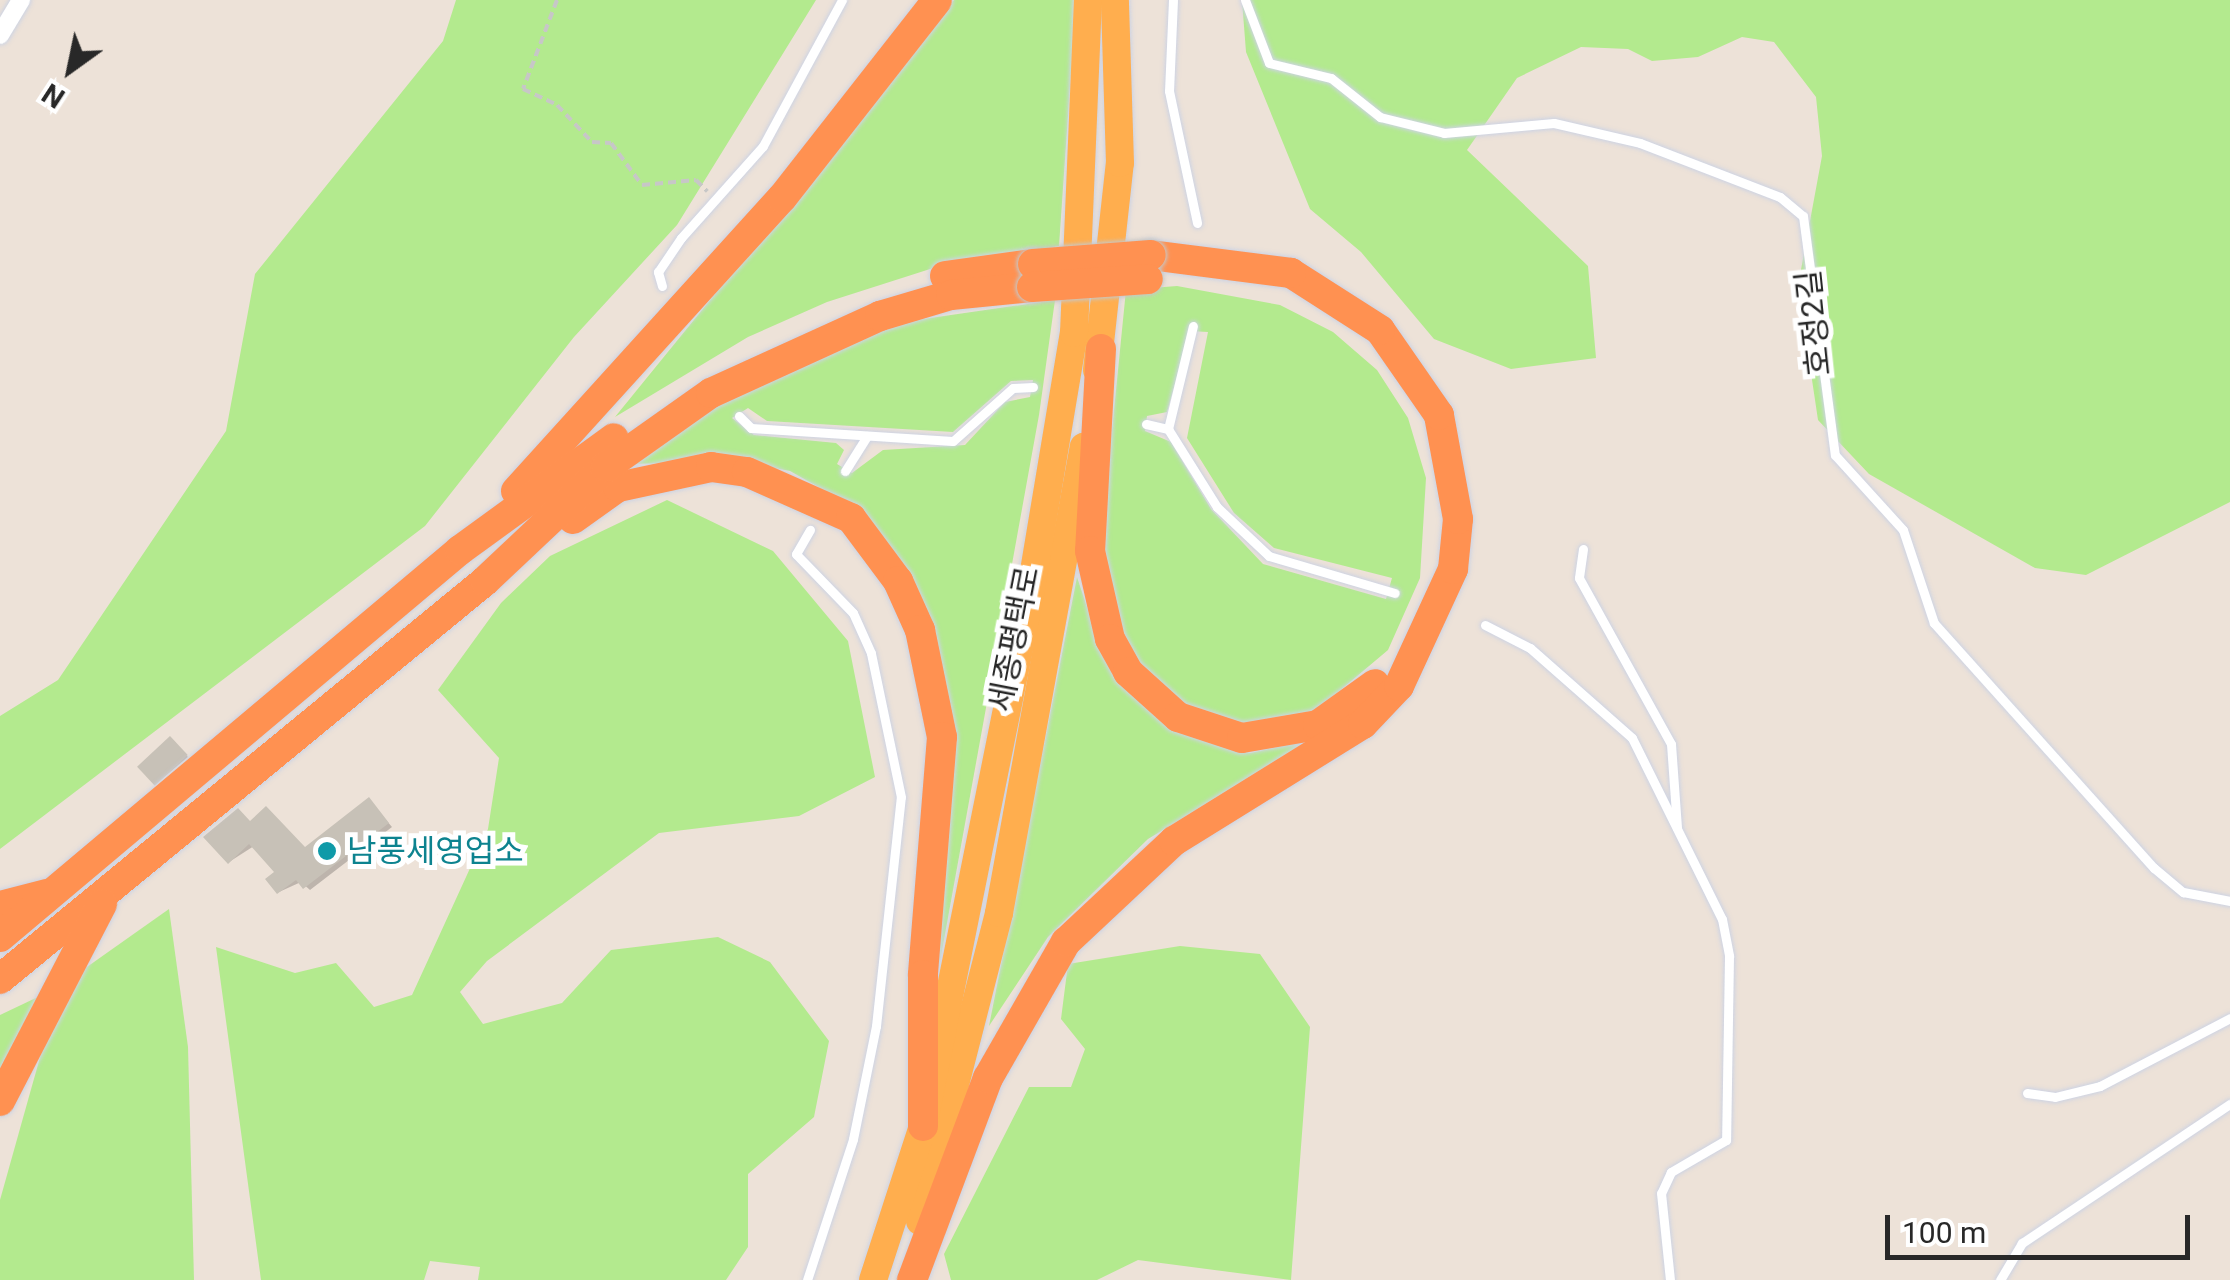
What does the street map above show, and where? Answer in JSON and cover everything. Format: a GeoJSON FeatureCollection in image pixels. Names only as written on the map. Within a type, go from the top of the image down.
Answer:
{"type":"FeatureCollection","features":[{"type":"Feature","properties":{"kind":"highway"},"geometry":{"type":"LineString","coordinates":[[460,550],[782,198],[937,0]]}},
{"type":"Feature","properties":{"kind":"highway","name":"세종평택로"},"geometry":{"type":"LineString","coordinates":[[873,1280],[922,1126],[988,828],[1074,333],[1088,0]]}},
{"type":"Feature","properties":{"kind":"highway","name":"세종평택로"},"geometry":{"type":"LineString","coordinates":[[902,1280],[999,913],[1101,349],[1120,163],[1115,0]]}},
{"type":"Feature","properties":{"kind":"highway"},"geometry":{"type":"LineString","coordinates":[[1101,349],[1090,550],[1110,639],[1128,672],[1178,717],[1242,738],[1278,737],[1351,708],[1409,640],[1435,569],[1439,491],[1410,396],[1360,337],[1299,298],[1239,280],[1150,267]]}},
{"type":"Feature","properties":{"kind":"highway"},"geometry":{"type":"LineString","coordinates":[[0,938],[460,550],[771,338],[950,275],[1033,275],[1150,267],[1291,273],[1380,330],[1438,414],[1458,520],[1452,568],[1399,686],[1363,724],[1174,841],[1066,942],[988,1078],[912,1280]]}},
{"type":"Feature","properties":{"kind":"highway"},"geometry":{"type":"LineString","coordinates":[[0,979],[485,581],[606,467],[727,384],[880,316],[1033,275]]}},
{"type":"Feature","properties":{"kind":"highway"},"geometry":{"type":"LineString","coordinates":[[485,581],[618,488],[712,467],[790,485],[852,518],[875,544],[920,630],[942,738],[923,976],[922,1126]]}},
{"type":"Feature","properties":{"kind":"highway"},"geometry":{"type":"LineString","coordinates":[[0,1101],[108,891]]}},
{"type":"Feature","properties":{"kind":"highway"},"geometry":{"type":"LineString","coordinates":[[0,906],[55,892]]}},
{"type":"Feature","properties":{"kind":"street"},"geometry":{"type":"LineString","coordinates":[[0,35],[21,0]]}},
{"type":"Feature","properties":{"kind":"lane"},"geometry":{"type":"LineString","coordinates":[[662,286],[658,272],[790,102],[842,0]]}},
{"type":"Feature","properties":{"kind":"lane"},"geometry":{"type":"LineString","coordinates":[[1173,0],[1169,91],[1197,222]]}},
{"type":"Feature","properties":{"kind":"lane","name":"호정2길"},"geometry":{"type":"LineString","coordinates":[[1245,0],[1268,63],[1331,78],[1380,117],[1444,133],[1572,126],[1780,197],[1803,216],[1836,454],[1902,530],[1934,623],[2154,868],[2183,892],[2230,901]]}},
{"type":"Feature","properties":{"kind":"lane"},"geometry":{"type":"LineString","coordinates":[[1168,429],[1193,326]]}},
{"type":"Feature","properties":{"kind":"lane"},"geometry":{"type":"LineString","coordinates":[[739,416],[751,428],[953,441],[1013,388],[1034,386]]}},
{"type":"Feature","properties":{"kind":"lane"},"geometry":{"type":"LineString","coordinates":[[1146,424],[1168,429],[1217,507],[1270,556],[1396,593]]}},
{"type":"Feature","properties":{"kind":"lane"},"geometry":{"type":"LineString","coordinates":[[845,470],[866,436]]}},
{"type":"Feature","properties":{"kind":"lane"},"geometry":{"type":"LineString","coordinates":[[806,1280],[861,1101],[901,797],[871,653],[853,612],[796,554],[810,530]]}},
{"type":"Feature","properties":{"kind":"lane"},"geometry":{"type":"LineString","coordinates":[[1583,549],[1579,578],[1671,744],[1677,830]]}},
{"type":"Feature","properties":{"kind":"lane"},"geometry":{"type":"LineString","coordinates":[[1485,624],[1530,648],[1632,738],[1722,919],[1731,1034],[1726,1140],[1671,1172],[1661,1193],[1670,1280]]}},
{"type":"Feature","properties":{"kind":"lane"},"geometry":{"type":"LineString","coordinates":[[2026,1093],[2056,1097],[2100,1086],[2230,1018]]}},
{"type":"Feature","properties":{"kind":"lane"},"geometry":{"type":"LineString","coordinates":[[2000,1280],[2022,1244],[2230,1104]]}},
{"type":"Feature","properties":{"kind":"path"},"geometry":{"type":"LineString","coordinates":[[557,0],[523,88],[557,105],[592,142],[611,142],[642,185],[696,180],[717,200]]}},
{"type":"Feature","properties":{"kind":"green space"},"geometry":{"type":"Polygon","coordinates":[[[456,0],[816,0],[677,225],[574,337],[425,526],[0,849],[0,716],[58,680],[226,431],[255,274],[443,41],[456,0]]]}},
{"type":"Feature","properties":{"kind":"green space"},"geometry":{"type":"Polygon","coordinates":[[[954,0],[1076,0],[1059,246],[952,262],[827,302],[748,337],[615,417],[954,0]]]}},
{"type":"Feature","properties":{"kind":"green space"},"geometry":{"type":"Polygon","coordinates":[[[1242,0],[2230,0],[2230,502],[2086,575],[2035,568],[1869,474],[1818,420],[1798,286],[1822,156],[1816,97],[1774,42],[1742,37],[1698,57],[1652,61],[1628,49],[1581,47],[1517,78],[1467,150],[1588,266],[1596,358],[1511,369],[1434,339],[1361,252],[1310,209],[1246,52],[1242,0]]]}},
{"type":"Feature","properties":{"kind":"green space"},"geometry":{"type":"Polygon","coordinates":[[[1177,286],[1280,305],[1333,332],[1377,370],[1408,418],[1426,478],[1420,578],[1388,650],[1305,720],[1241,727],[1168,699],[1120,638],[1100,550],[1126,290],[1177,286]],[[1190,331],[1167,412],[1147,416],[1145,431],[1171,442],[1211,509],[1263,564],[1386,599],[1392,578],[1274,548],[1234,513],[1187,438],[1208,332],[1190,331]]]}},
{"type":"Feature","properties":{"kind":"green space"},"geometry":{"type":"Polygon","coordinates":[[[1055,300],[1039,415],[938,973],[951,706],[852,506],[790,471],[743,462],[624,464],[708,407],[889,324],[1055,300]],[[1033,380],[1011,381],[953,432],[767,421],[748,408],[732,418],[754,435],[836,443],[844,450],[837,464],[852,473],[883,450],[965,445],[1005,402],[1030,397],[1033,380]]]}},
{"type":"Feature","properties":{"kind":"green space"},"geometry":{"type":"Polygon","coordinates":[[[667,500],[773,551],[848,641],[875,777],[799,816],[659,833],[487,961],[460,992],[483,1024],[562,1003],[611,950],[718,937],[770,962],[829,1041],[814,1117],[748,1174],[748,1247],[726,1280],[478,1280],[480,1267],[430,1261],[424,1280],[261,1280],[216,947],[295,973],[336,963],[374,1007],[412,995],[488,829],[499,758],[438,690],[501,603],[550,556],[667,500]]]}},
{"type":"Feature","properties":{"kind":"green space"},"geometry":{"type":"Polygon","coordinates":[[[1077,577],[1104,658],[1168,728],[1250,753],[1315,739],[1148,839],[1048,937],[989,1026],[1077,577]]]}},
{"type":"Feature","properties":{"kind":"green space"},"geometry":{"type":"Polygon","coordinates":[[[169,909],[188,1047],[194,1280],[0,1280],[0,1200],[60,986],[169,909]]]}},
{"type":"Feature","properties":{"kind":"green space"},"geometry":{"type":"Polygon","coordinates":[[[1180,946],[1260,954],[1310,1027],[1291,1280],[1138,1260],[1097,1280],[951,1280],[944,1254],[1029,1087],[1071,1087],[1085,1049],[1061,1019],[1068,964],[1180,946]]]}},
{"type":"Feature","properties":{"kind":"green space"},"geometry":{"type":"Polygon","coordinates":[[[40,996],[0,1069],[0,1015],[40,996]]]}},
{"type":"Feature","properties":{"kind":"building"},"geometry":{"type":"Polygon","coordinates":[[[170,736],[188,755],[155,786],[137,767],[170,736]]]}},
{"type":"Feature","properties":{"kind":"building"},"geometry":{"type":"Polygon","coordinates":[[[369,797],[389,823],[303,889],[296,880],[277,894],[265,879],[274,872],[249,844],[228,864],[203,837],[238,808],[250,821],[266,806],[305,847],[369,797]]]}},
{"type":"Feature","properties":{"kind":"place","name":"남풍세영업소"},"geometry":{"type":"Point","coordinates":[327,851]}}]}
